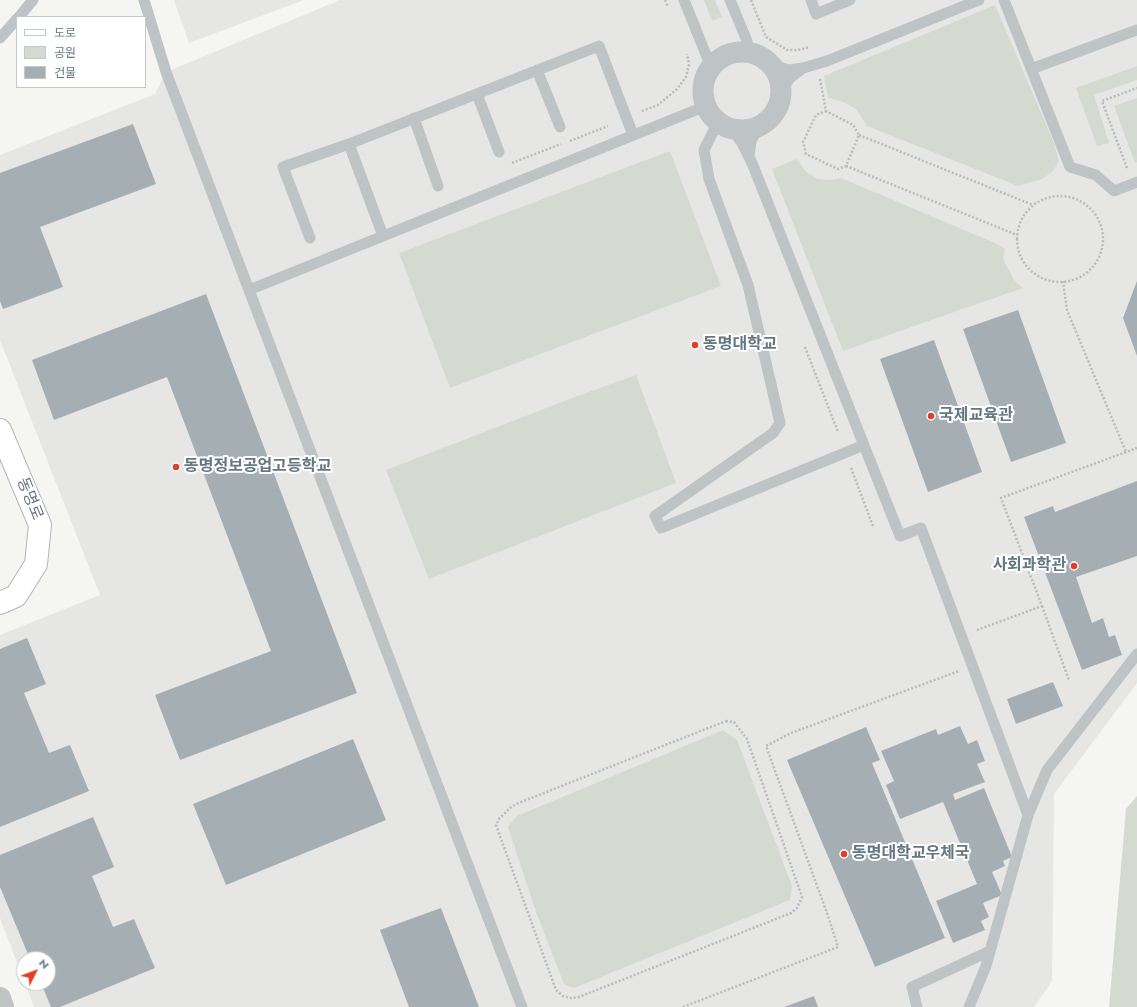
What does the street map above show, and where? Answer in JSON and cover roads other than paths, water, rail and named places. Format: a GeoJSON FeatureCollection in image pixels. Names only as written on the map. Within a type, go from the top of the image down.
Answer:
{"type":"FeatureCollection","features":[{"type":"Feature","properties":{"kind":"main road","name":"동명로"},"geometry":{"type":"LineString","coordinates":[[0,430],[40,525],[36,564],[16,596],[0,603]]}},
{"type":"Feature","properties":{"kind":"street"},"geometry":{"type":"LineString","coordinates":[[748,52],[760,56],[771,65],[779,76],[782,88],[781,101],[776,112],[768,121],[758,128],[745,131],[719,119],[703,92],[705,79],[711,67],[721,58],[734,53],[748,52]]}},
{"type":"Feature","properties":{"kind":"street"},"geometry":{"type":"LineString","coordinates":[[0,998],[3,1007]]}},
{"type":"Feature","properties":{"kind":"lane"},"geometry":{"type":"LineString","coordinates":[[20,16],[33,0]]}},
{"type":"Feature","properties":{"kind":"lane"},"geometry":{"type":"LineString","coordinates":[[144,0],[166,72],[522,1007]]}},
{"type":"Feature","properties":{"kind":"lane"},"geometry":{"type":"LineString","coordinates":[[684,0],[711,67]]}},
{"type":"Feature","properties":{"kind":"lane"},"geometry":{"type":"LineString","coordinates":[[730,0],[747,41],[748,52]]}},
{"type":"Feature","properties":{"kind":"lane"},"geometry":{"type":"LineString","coordinates":[[811,0],[816,14],[850,0]]}},
{"type":"Feature","properties":{"kind":"lane"},"geometry":{"type":"LineString","coordinates":[[771,65],[789,70],[803,68],[827,61],[979,0]]}},
{"type":"Feature","properties":{"kind":"lane"},"geometry":{"type":"LineString","coordinates":[[1004,0],[1070,167],[1096,175],[1114,191],[1135,183]]}},
{"type":"Feature","properties":{"kind":"lane"},"geometry":{"type":"LineString","coordinates":[[0,38],[16,20]]}},
{"type":"Feature","properties":{"kind":"lane"},"geometry":{"type":"LineString","coordinates":[[1032,69],[1137,30]]}},
{"type":"Feature","properties":{"kind":"lane"},"geometry":{"type":"LineString","coordinates":[[310,238],[283,167],[349,144],[599,46],[633,135]]}},
{"type":"Feature","properties":{"kind":"lane"},"geometry":{"type":"LineString","coordinates":[[782,88],[791,77],[803,68]]}},
{"type":"Feature","properties":{"kind":"lane"},"geometry":{"type":"LineString","coordinates":[[537,70],[560,127]]}},
{"type":"Feature","properties":{"kind":"lane"},"geometry":{"type":"LineString","coordinates":[[477,94],[499,152]]}},
{"type":"Feature","properties":{"kind":"lane"},"geometry":{"type":"LineString","coordinates":[[414,118],[438,186]]}},
{"type":"Feature","properties":{"kind":"lane"},"geometry":{"type":"LineString","coordinates":[[249,290],[633,135],[719,119]]}},
{"type":"Feature","properties":{"kind":"lane"},"geometry":{"type":"LineString","coordinates":[[719,119],[742,143],[749,158],[900,536],[920,528],[1028,815]]}},
{"type":"Feature","properties":{"kind":"lane"},"geometry":{"type":"LineString","coordinates":[[719,119],[704,150],[709,179],[748,285],[780,422],[773,433],[655,516],[661,528],[864,445]]}},
{"type":"Feature","properties":{"kind":"lane"},"geometry":{"type":"LineString","coordinates":[[749,158],[751,142],[758,128]]}},
{"type":"Feature","properties":{"kind":"lane"},"geometry":{"type":"LineString","coordinates":[[349,144],[382,236]]}},
{"type":"Feature","properties":{"kind":"lane"},"geometry":{"type":"LineString","coordinates":[[969,1007],[986,966],[1028,815],[1047,770],[1137,654]]}},
{"type":"Feature","properties":{"kind":"lane"},"geometry":{"type":"LineString","coordinates":[[917,1007],[912,987],[990,951]]}},
{"type":"Feature","properties":{"kind":"place","name":"동명대학교"},"geometry":{"type":"Point","coordinates":[695,345]}},
{"type":"Feature","properties":{"kind":"place","name":"국제교육관"},"geometry":{"type":"Point","coordinates":[931,416]}},
{"type":"Feature","properties":{"kind":"place","name":"동명정보공업고등학교"},"geometry":{"type":"Point","coordinates":[176,467]}},
{"type":"Feature","properties":{"kind":"place","name":"사회과학관"},"geometry":{"type":"Point","coordinates":[1074,566]}},
{"type":"Feature","properties":{"kind":"place","name":"동명대학교우체국"},"geometry":{"type":"Point","coordinates":[844,854]}}]}
